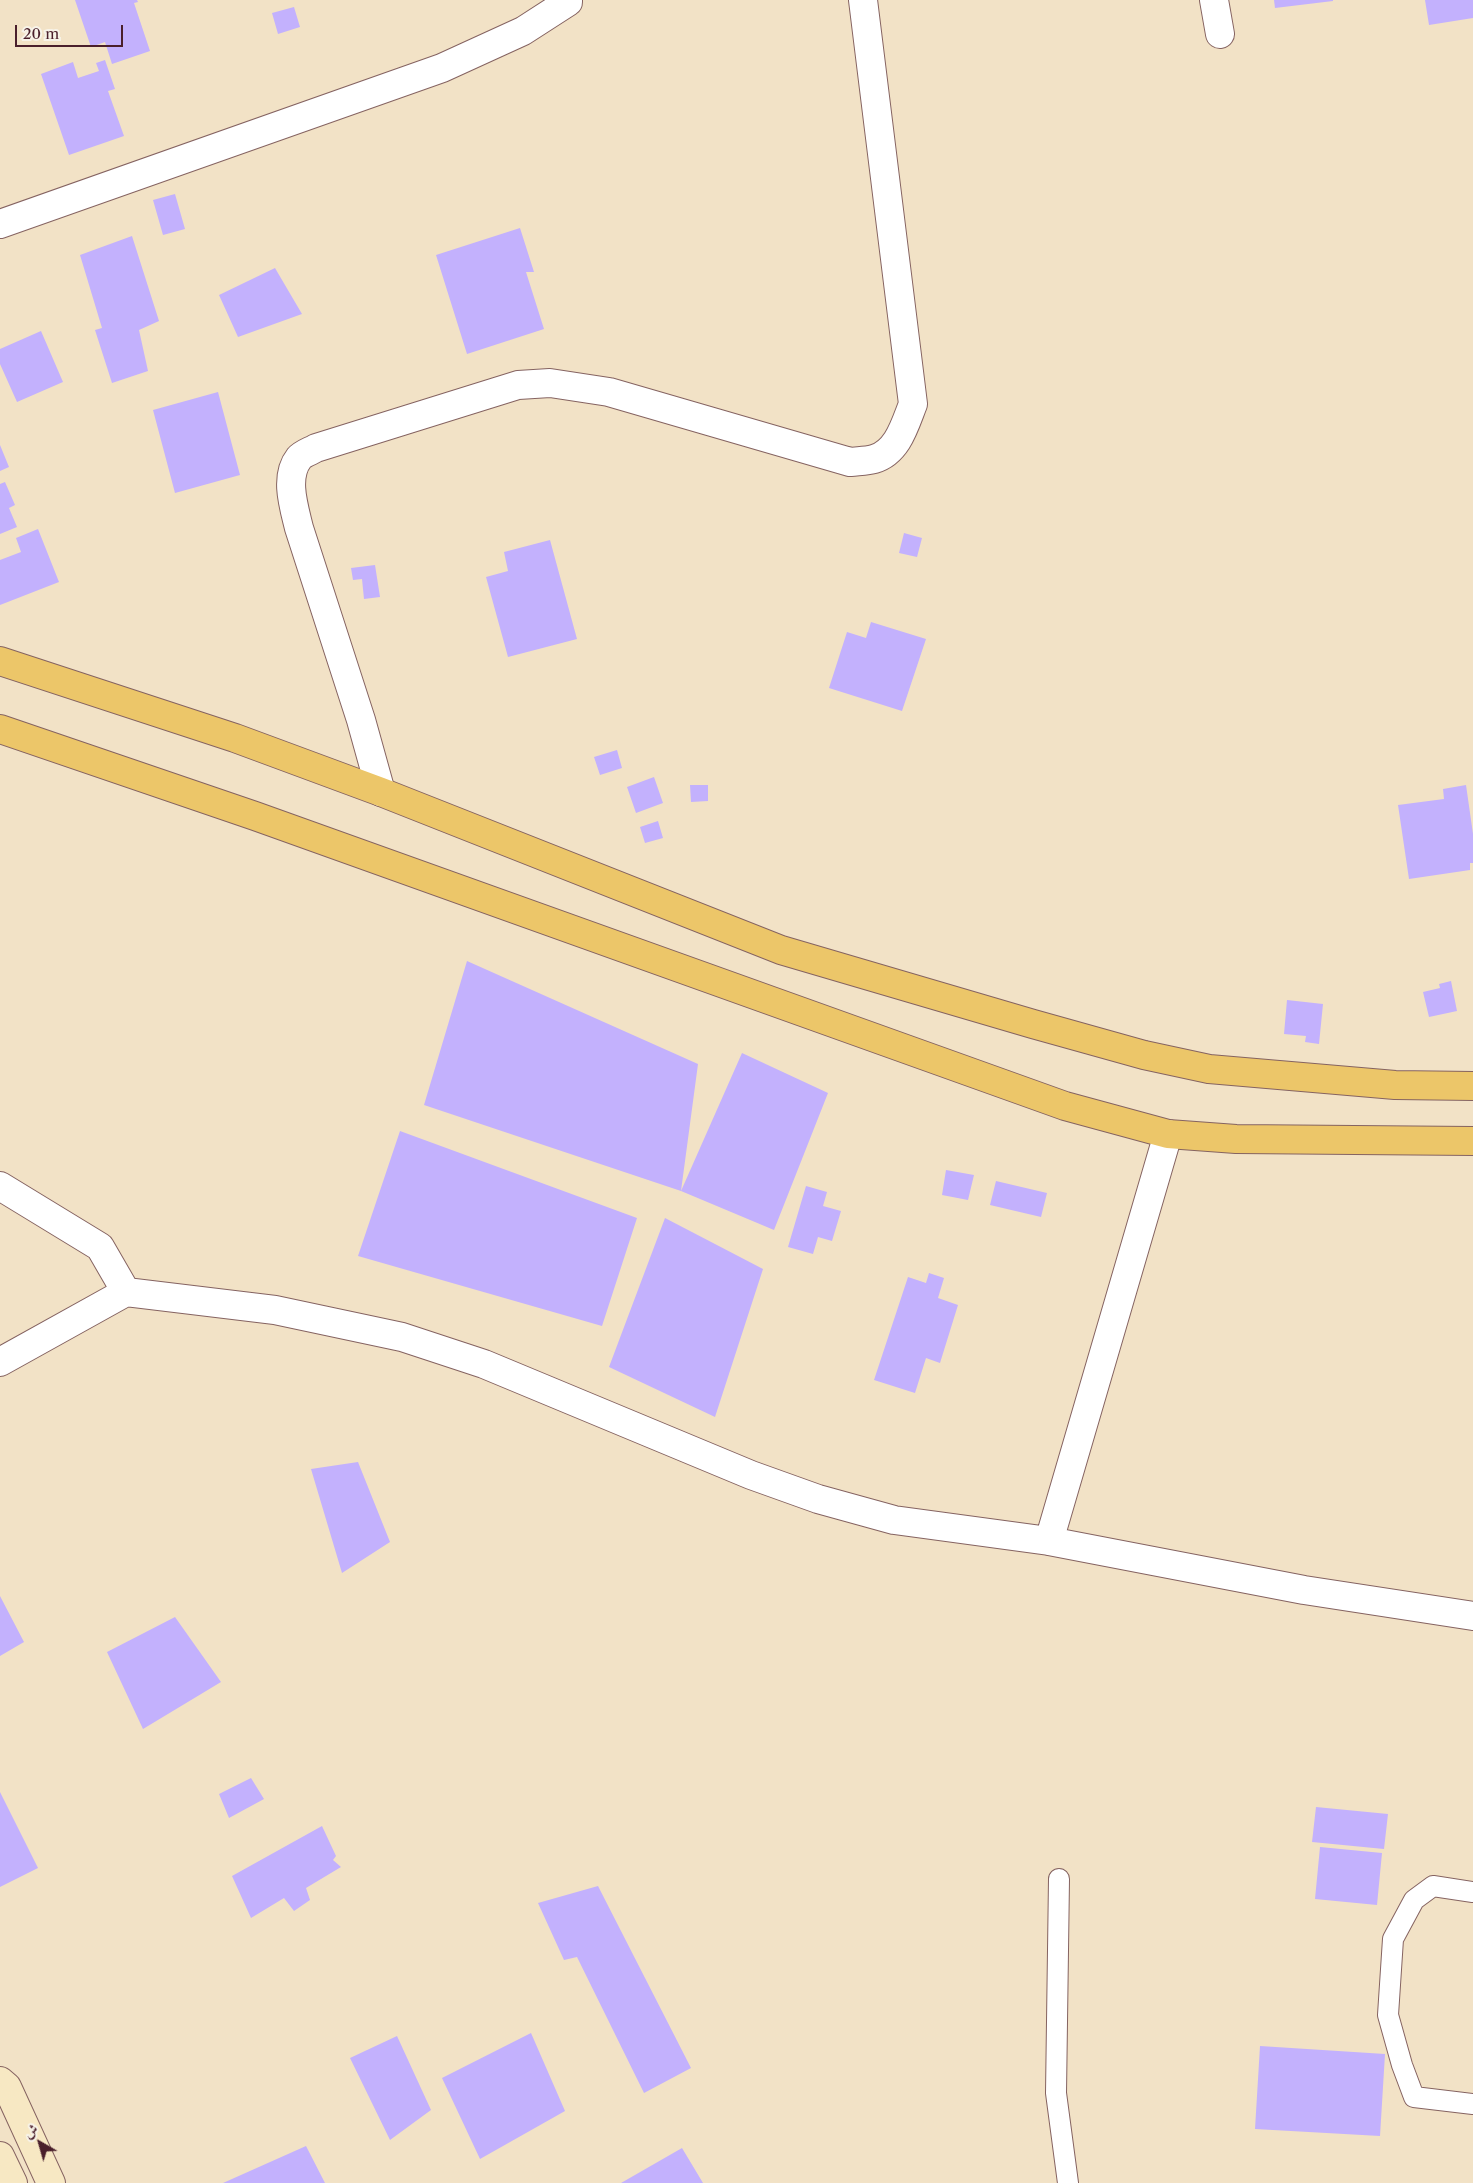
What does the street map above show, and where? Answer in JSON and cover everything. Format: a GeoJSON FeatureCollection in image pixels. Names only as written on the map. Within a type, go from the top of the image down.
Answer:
{"type":"FeatureCollection","features":[{"type":"Feature","properties":{"kind":"main road"},"geometry":{"type":"LineString","coordinates":[[0,661],[235,738],[381,792],[781,950],[1144,1055],[1209,1069],[1395,1084],[1473,1086]]}},
{"type":"Feature","properties":{"kind":"main road"},"geometry":{"type":"LineString","coordinates":[[0,729],[255,816],[1065,1106],[1168,1134],[1236,1138],[1473,1141]]}},
{"type":"Feature","properties":{"kind":"street"},"geometry":{"type":"LineString","coordinates":[[381,792],[361,720],[292,501],[291,474],[299,457],[316,448],[518,385],[550,383],[609,392],[850,462],[875,458],[891,449],[903,431],[913,404],[862,0]]}},
{"type":"Feature","properties":{"kind":"street"},"geometry":{"type":"LineString","coordinates":[[1214,0],[1220,34]]}},
{"type":"Feature","properties":{"kind":"street"},"geometry":{"type":"LineString","coordinates":[[0,224],[442,68],[523,31],[571,1]]}},
{"type":"Feature","properties":{"kind":"street"},"geometry":{"type":"LineString","coordinates":[[1049,1541],[1168,1134]]}},
{"type":"Feature","properties":{"kind":"street"},"geometry":{"type":"LineString","coordinates":[[0,1186],[100,1247],[126,1292]]}},
{"type":"Feature","properties":{"kind":"street"},"geometry":{"type":"LineString","coordinates":[[0,1362],[126,1292],[275,1310],[402,1337],[484,1364],[694,1452],[818,1499],[894,1520],[1049,1541],[1304,1590],[1473,1616]]}},
{"type":"Feature","properties":{"kind":"street"},"geometry":{"type":"LineString","coordinates":[[0,2081],[6,2087],[52,2183]]}},
{"type":"Feature","properties":{"kind":"street"},"geometry":{"type":"LineString","coordinates":[[0,2156],[13,2183]]}},
{"type":"Feature","properties":{"kind":"lane"},"geometry":{"type":"LineString","coordinates":[[1059,1878],[1056,2093],[1068,2183]]}},
{"type":"Feature","properties":{"kind":"lane"},"geometry":{"type":"LineString","coordinates":[[1473,1892],[1433,1886],[1414,1900],[1392,1939],[1388,2015],[1402,2065],[1414,2097],[1473,2104]]}},
{"type":"Feature","properties":{"kind":"building"},"geometry":{"type":"Polygon","coordinates":[[[75,0],[137,0],[138,2],[134,3],[150,51],[112,64],[105,42],[91,47],[75,0]]]}},
{"type":"Feature","properties":{"kind":"building"},"geometry":{"type":"Polygon","coordinates":[[[1274,0],[1333,0],[1333,1],[1275,8],[1274,0]]]}},
{"type":"Feature","properties":{"kind":"building"},"geometry":{"type":"Polygon","coordinates":[[[1425,0],[1473,0],[1473,18],[1429,25],[1425,0]]]}},
{"type":"Feature","properties":{"kind":"building"},"geometry":{"type":"Polygon","coordinates":[[[294,7],[300,27],[278,34],[272,13],[294,7]]]}},
{"type":"Feature","properties":{"kind":"building"},"geometry":{"type":"Polygon","coordinates":[[[105,60],[115,89],[108,91],[124,136],[69,155],[41,74],[73,62],[78,78],[99,71],[96,63],[105,60]]]}},
{"type":"Feature","properties":{"kind":"building"},"geometry":{"type":"Polygon","coordinates":[[[175,194],[185,229],[163,235],[153,200],[175,194]]]}},
{"type":"Feature","properties":{"kind":"building"},"geometry":{"type":"Polygon","coordinates":[[[520,228],[534,272],[526,272],[544,329],[467,354],[436,255],[520,228]]]}},
{"type":"Feature","properties":{"kind":"building"},"geometry":{"type":"Polygon","coordinates":[[[132,236],[159,321],[139,330],[148,371],[112,383],[95,330],[102,328],[80,255],[132,236]]]}},
{"type":"Feature","properties":{"kind":"building"},"geometry":{"type":"Polygon","coordinates":[[[275,268],[302,314],[238,337],[219,295],[275,268]]]}},
{"type":"Feature","properties":{"kind":"building"},"geometry":{"type":"Polygon","coordinates":[[[41,331],[63,382],[17,402],[0,364],[0,349],[41,331]]]}},
{"type":"Feature","properties":{"kind":"building"},"geometry":{"type":"Polygon","coordinates":[[[218,392],[240,475],[175,493],[153,410],[218,392]]]}},
{"type":"Feature","properties":{"kind":"building"},"geometry":{"type":"Polygon","coordinates":[[[0,445],[9,467],[0,471],[0,445]]]}},
{"type":"Feature","properties":{"kind":"building"},"geometry":{"type":"Polygon","coordinates":[[[5,482],[15,505],[9,508],[17,527],[0,534],[0,484],[5,482]]]}},
{"type":"Feature","properties":{"kind":"building"},"geometry":{"type":"Polygon","coordinates":[[[38,529],[59,582],[0,605],[0,560],[21,552],[16,538],[38,529]]]}},
{"type":"Feature","properties":{"kind":"building"},"geometry":{"type":"Polygon","coordinates":[[[904,533],[922,538],[917,557],[899,553],[904,533]]]}},
{"type":"Feature","properties":{"kind":"building"},"geometry":{"type":"Polygon","coordinates":[[[550,540],[577,639],[508,657],[486,577],[508,571],[504,552],[550,540]]]}},
{"type":"Feature","properties":{"kind":"building"},"geometry":{"type":"Polygon","coordinates":[[[375,565],[380,597],[364,599],[362,579],[353,580],[351,568],[375,565]]]}},
{"type":"Feature","properties":{"kind":"building"},"geometry":{"type":"Polygon","coordinates":[[[871,622],[926,639],[902,711],[829,688],[847,632],[866,638],[871,622]]]}},
{"type":"Feature","properties":{"kind":"building"},"geometry":{"type":"Polygon","coordinates":[[[617,750],[622,768],[600,775],[594,757],[617,750]]]}},
{"type":"Feature","properties":{"kind":"building"},"geometry":{"type":"Polygon","coordinates":[[[654,777],[663,803],[636,813],[627,787],[654,777]]]}},
{"type":"Feature","properties":{"kind":"building"},"geometry":{"type":"Polygon","coordinates":[[[690,785],[708,785],[708,801],[691,802],[690,785]]]}},
{"type":"Feature","properties":{"kind":"building"},"geometry":{"type":"Polygon","coordinates":[[[1466,785],[1473,834],[1473,863],[1470,863],[1470,870],[1409,879],[1398,805],[1444,799],[1443,789],[1466,785]]]}},
{"type":"Feature","properties":{"kind":"building"},"geometry":{"type":"Polygon","coordinates":[[[658,821],[663,838],[645,843],[640,827],[658,821]]]}},
{"type":"Feature","properties":{"kind":"building"},"geometry":{"type":"Polygon","coordinates":[[[467,961],[698,1064],[681,1191],[424,1105],[467,961]]]}},
{"type":"Feature","properties":{"kind":"building"},"geometry":{"type":"Polygon","coordinates":[[[1451,981],[1457,1011],[1429,1017],[1423,992],[1440,988],[1439,984],[1451,981]]]}},
{"type":"Feature","properties":{"kind":"building"},"geometry":{"type":"Polygon","coordinates":[[[1287,1000],[1323,1004],[1319,1044],[1305,1042],[1306,1036],[1284,1034],[1287,1000]]]}},
{"type":"Feature","properties":{"kind":"building"},"geometry":{"type":"Polygon","coordinates":[[[742,1053],[828,1093],[774,1230],[681,1191],[742,1053]]]}},
{"type":"Feature","properties":{"kind":"building"},"geometry":{"type":"Polygon","coordinates":[[[400,1131],[637,1218],[602,1326],[358,1256],[400,1131]]]}},
{"type":"Feature","properties":{"kind":"building"},"geometry":{"type":"Polygon","coordinates":[[[946,1170],[974,1175],[968,1200],[942,1195],[946,1170]]]}},
{"type":"Feature","properties":{"kind":"building"},"geometry":{"type":"Polygon","coordinates":[[[996,1181],[1047,1193],[1041,1217],[990,1205],[996,1181]]]}},
{"type":"Feature","properties":{"kind":"building"},"geometry":{"type":"Polygon","coordinates":[[[806,1186],[827,1192],[823,1206],[841,1211],[832,1241],[818,1237],[813,1254],[788,1247],[806,1186]]]}},
{"type":"Feature","properties":{"kind":"building"},"geometry":{"type":"Polygon","coordinates":[[[665,1218],[763,1269],[715,1417],[609,1367],[665,1218]]]}},
{"type":"Feature","properties":{"kind":"building"},"geometry":{"type":"Polygon","coordinates":[[[929,1273],[944,1278],[938,1298],[958,1305],[940,1363],[926,1358],[915,1393],[874,1380],[908,1277],[926,1283],[929,1273]]]}},
{"type":"Feature","properties":{"kind":"building"},"geometry":{"type":"Polygon","coordinates":[[[358,1462],[390,1542],[342,1573],[311,1469],[358,1462]]]}},
{"type":"Feature","properties":{"kind":"building"},"geometry":{"type":"Polygon","coordinates":[[[0,1596],[24,1642],[0,1656],[0,1596]]]}},
{"type":"Feature","properties":{"kind":"building"},"geometry":{"type":"Polygon","coordinates":[[[175,1617],[221,1682],[143,1729],[107,1652],[175,1617]]]}},
{"type":"Feature","properties":{"kind":"building"},"geometry":{"type":"Polygon","coordinates":[[[251,1778],[264,1799],[229,1818],[219,1794],[251,1778]]]}},
{"type":"Feature","properties":{"kind":"building"},"geometry":{"type":"Polygon","coordinates":[[[0,1792],[38,1868],[0,1887],[0,1792]]]}},
{"type":"Feature","properties":{"kind":"building"},"geometry":{"type":"Polygon","coordinates":[[[1316,1807],[1388,1814],[1384,1849],[1312,1842],[1316,1807]]]}},
{"type":"Feature","properties":{"kind":"building"},"geometry":{"type":"Polygon","coordinates":[[[322,1826],[336,1856],[333,1860],[341,1867],[306,1888],[310,1900],[294,1911],[284,1898],[251,1918],[232,1876],[322,1826]]]}},
{"type":"Feature","properties":{"kind":"building"},"geometry":{"type":"Polygon","coordinates":[[[1320,1847],[1382,1853],[1377,1905],[1315,1899],[1320,1847]]]}},
{"type":"Feature","properties":{"kind":"building"},"geometry":{"type":"Polygon","coordinates":[[[598,1886],[691,2068],[644,2093],[577,1957],[564,1960],[538,1903],[598,1886]]]}},
{"type":"Feature","properties":{"kind":"building"},"geometry":{"type":"Polygon","coordinates":[[[531,2033],[565,2111],[480,2159],[442,2078],[531,2033]]]}},
{"type":"Feature","properties":{"kind":"building"},"geometry":{"type":"Polygon","coordinates":[[[397,2036],[431,2110],[390,2140],[350,2058],[397,2036]]]}},
{"type":"Feature","properties":{"kind":"building"},"geometry":{"type":"Polygon","coordinates":[[[1260,2046],[1385,2054],[1380,2136],[1255,2129],[1260,2046]]]}},
{"type":"Feature","properties":{"kind":"building"},"geometry":{"type":"Polygon","coordinates":[[[306,2146],[325,2183],[223,2183],[306,2146]]]}},
{"type":"Feature","properties":{"kind":"building"},"geometry":{"type":"Polygon","coordinates":[[[682,2148],[703,2183],[621,2183],[682,2148]]]}}]}
